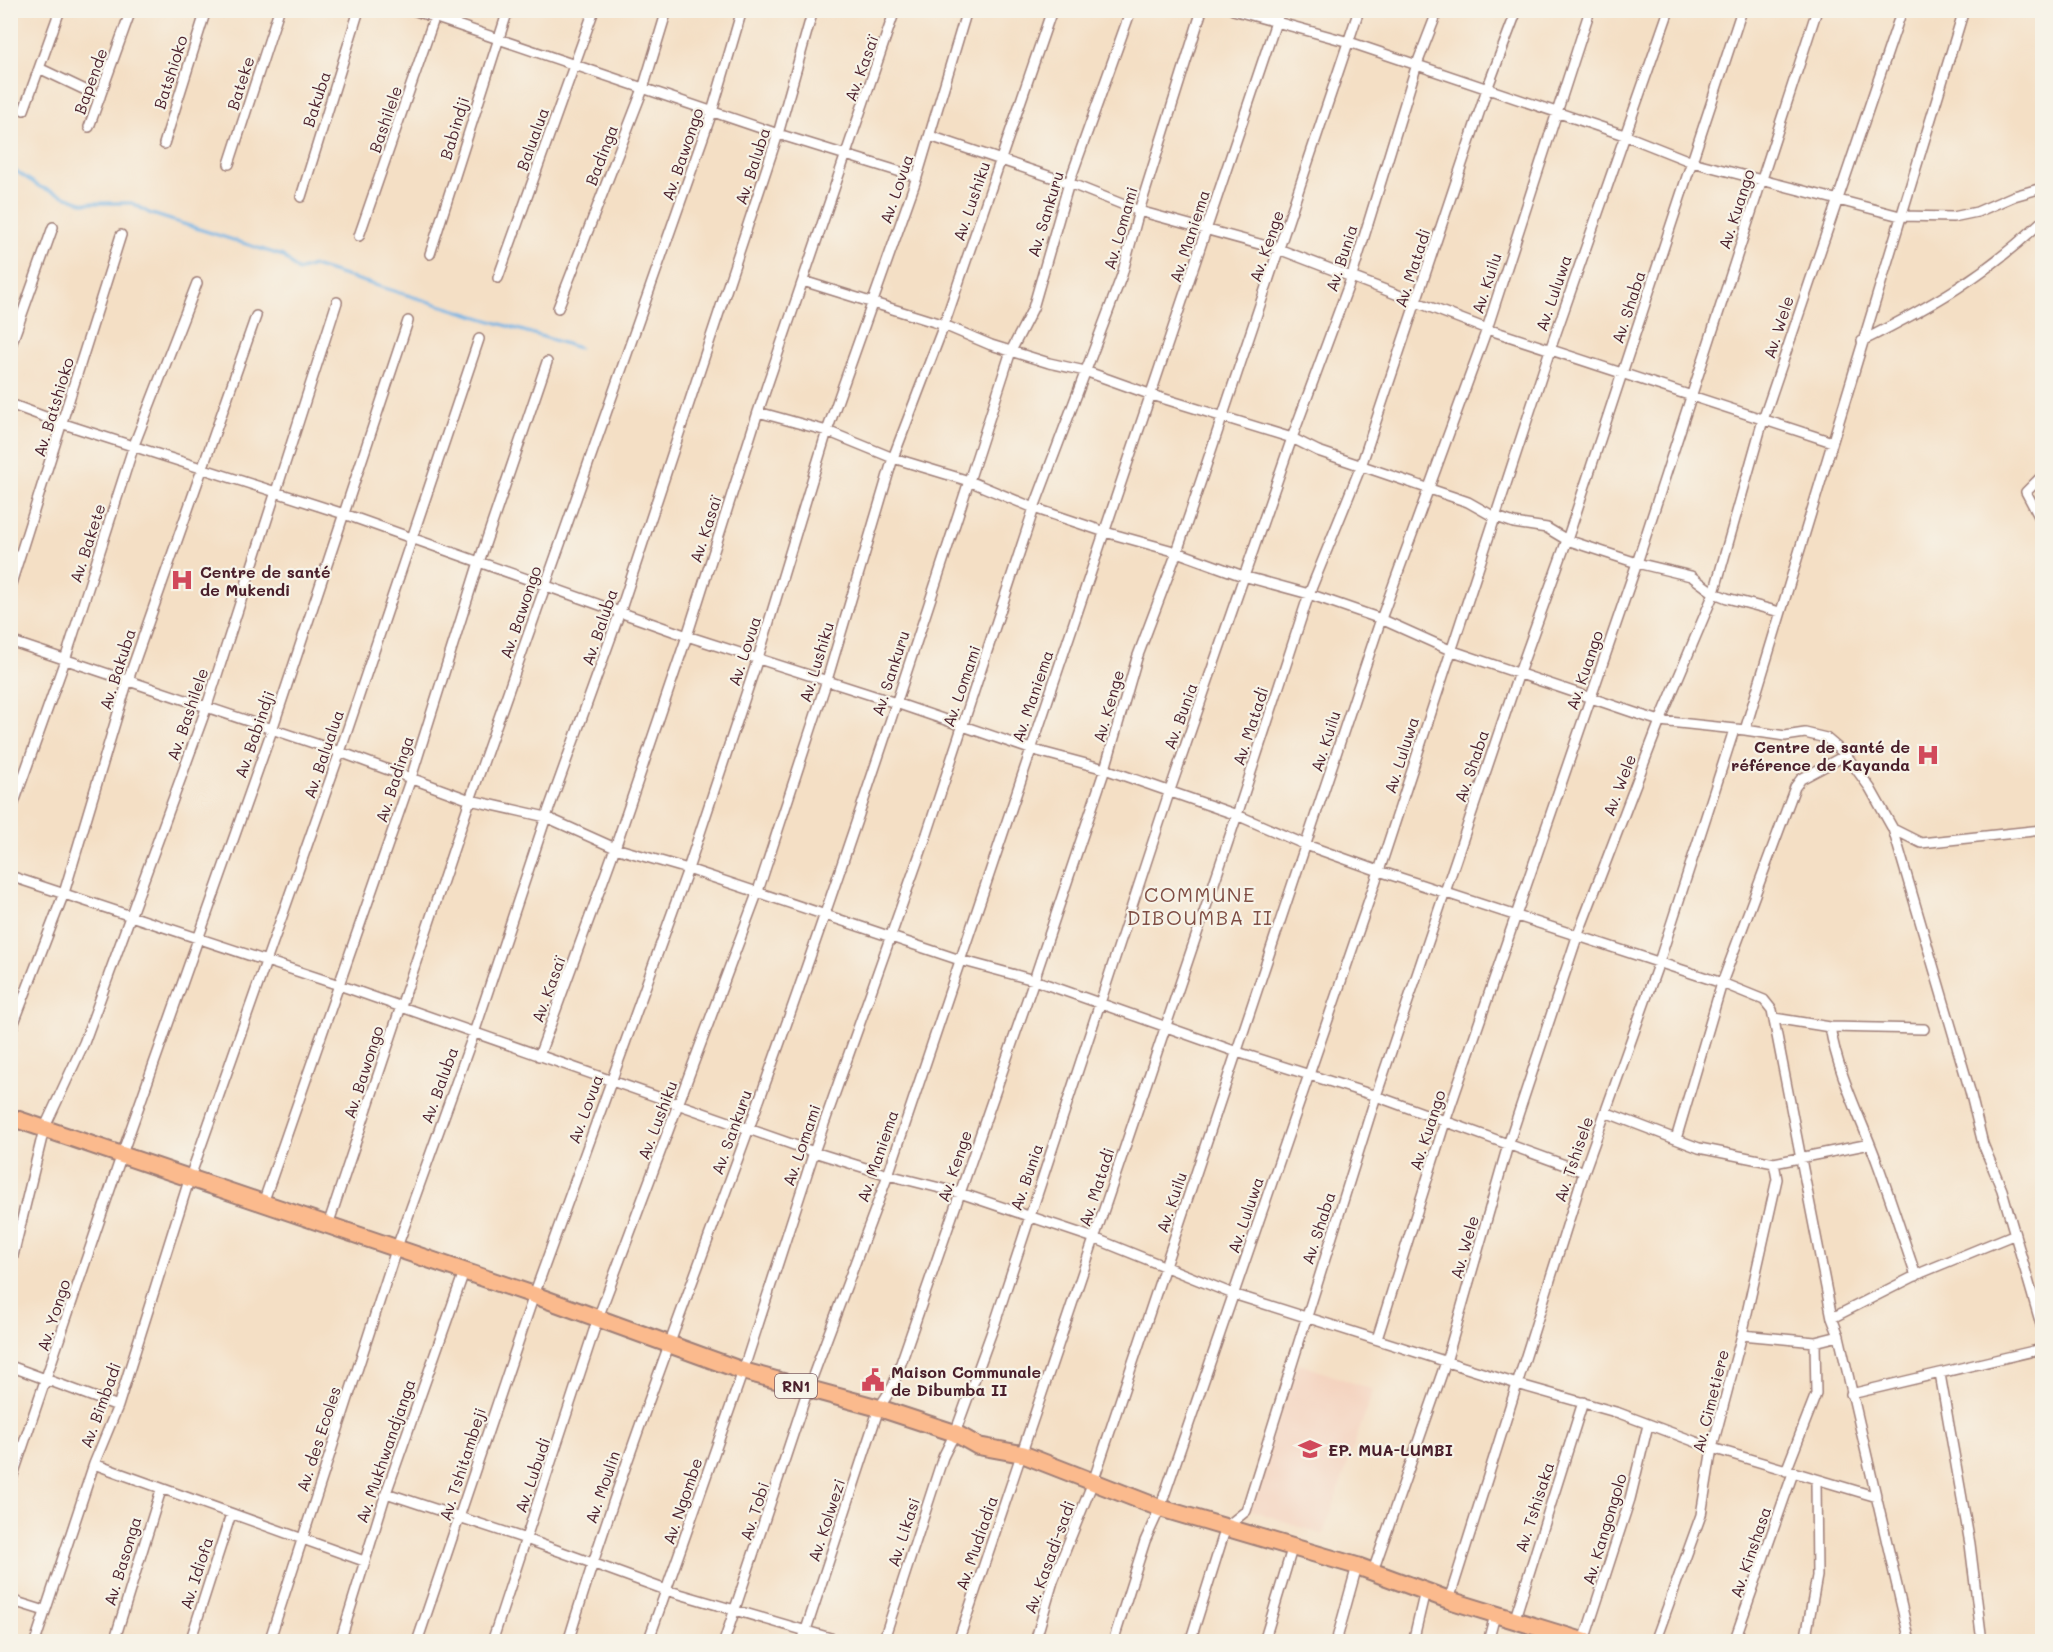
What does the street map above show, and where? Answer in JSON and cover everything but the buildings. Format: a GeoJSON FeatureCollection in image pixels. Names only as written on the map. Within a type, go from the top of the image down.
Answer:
{"type":"FeatureCollection","features":[{"type":"Feature","properties":{"kind":"highway","name":"RN1"},"geometry":{"type":"LineString","coordinates":[[10,1117],[397,1247],[743,1371],[879,1408],[955,1433],[978,1446],[1023,1455],[1160,1508],[1365,1570],[1564,1639],[1585,1641]]}},
{"type":"Feature","properties":{"kind":"street"},"geometry":{"type":"LineString","coordinates":[[24,110],[41,69],[60,10]]}},
{"type":"Feature","properties":{"kind":"street","name":"Bapende"},"geometry":{"type":"LineString","coordinates":[[89,127],[131,10]]}},
{"type":"Feature","properties":{"kind":"street","name":"Batshioko"},"geometry":{"type":"LineString","coordinates":[[164,144],[206,10]]}},
{"type":"Feature","properties":{"kind":"street","name":"Bateke"},"geometry":{"type":"LineString","coordinates":[[229,164],[279,10]]}},
{"type":"Feature","properties":{"kind":"street","name":"Bakuba"},"geometry":{"type":"LineString","coordinates":[[301,196],[360,10]]}},
{"type":"Feature","properties":{"kind":"street"},"geometry":{"type":"LineString","coordinates":[[413,10],[436,14],[643,89],[916,177]]}},
{"type":"Feature","properties":{"kind":"street","name":"Babindji"},"geometry":{"type":"LineString","coordinates":[[430,254],[508,10]]}},
{"type":"Feature","properties":{"kind":"street","name":"Balualua"},"geometry":{"type":"LineString","coordinates":[[498,278],[594,10]]}},
{"type":"Feature","properties":{"kind":"street","name":"Badinga"},"geometry":{"type":"LineString","coordinates":[[558,308],[643,89],[668,10]]}},
{"type":"Feature","properties":{"kind":"street","name":"Av. Bawongo"},"geometry":{"type":"LineString","coordinates":[[328,1225],[544,585],[712,112],[742,10]]}},
{"type":"Feature","properties":{"kind":"street","name":"Av. Baluba"},"geometry":{"type":"LineString","coordinates":[[397,1247],[474,1033],[546,817],[620,612],[778,134],[813,10]]}},
{"type":"Feature","properties":{"kind":"street","name":"Av. Kasaï"},"geometry":{"type":"LineString","coordinates":[[539,1056],[615,848],[687,636],[758,412],[895,10]]}},
{"type":"Feature","properties":{"kind":"street","name":"Av. Lovua"},"geometry":{"type":"LineString","coordinates":[[534,1295],[688,869],[758,658],[827,431],[930,136],[967,10]]}},
{"type":"Feature","properties":{"kind":"street","name":"Av. Lushiku"},"geometry":{"type":"LineString","coordinates":[[598,1318],[758,891],[827,680],[893,458],[944,325],[1052,10]]}},
{"type":"Feature","properties":{"kind":"street","name":"Av. Sankuru"},"geometry":{"type":"LineString","coordinates":[[668,1343],[748,1130],[824,914],[896,703],[1011,351],[1033,308],[1069,183],[1131,10]]}},
{"type":"Feature","properties":{"kind":"street","name":"Av. Lomami"},"geometry":{"type":"LineString","coordinates":[[743,1371],[814,1152],[891,938],[1034,508],[1122,275],[1139,211],[1202,10]]}},
{"type":"Feature","properties":{"kind":"street"},"geometry":{"type":"LineString","coordinates":[[1233,10],[1276,24],[1349,42],[1417,64],[1624,135],[1692,162],[1900,216],[1953,217],[1977,212],[2014,196],[2043,188]]}},
{"type":"Feature","properties":{"kind":"street","name":"Av. Maniema"},"geometry":{"type":"LineString","coordinates":[[808,1389],[888,1175],[1280,10]]}},
{"type":"Feature","properties":{"kind":"street","name":"Av. Kenge"},"geometry":{"type":"LineString","coordinates":[[879,1408],[893,1386],[1034,980],[1105,769],[1137,658],[1177,552],[1281,250],[1359,10]]}},
{"type":"Feature","properties":{"kind":"street","name":"Av. Bunia"},"geometry":{"type":"LineString","coordinates":[[955,1433],[995,1323],[1169,793],[1243,576],[1352,276],[1417,64],[1438,10]]}},
{"type":"Feature","properties":{"kind":"street","name":"Av. Matadi"},"geometry":{"type":"LineString","coordinates":[[1023,1455],[1309,594],[1361,466],[1487,89],[1517,10]]}},
{"type":"Feature","properties":{"kind":"street","name":"Av. Kuilu"},"geometry":{"type":"LineString","coordinates":[[1093,1482],[1381,619],[1487,329],[1590,10]]}},
{"type":"Feature","properties":{"kind":"street","name":"Av. Luluwa"},"geometry":{"type":"LineString","coordinates":[[1113,1641],[1145,1541],[1160,1508],[1309,1076],[1450,650],[1497,517],[1550,350],[1669,10]]}},
{"type":"Feature","properties":{"kind":"street","name":"Av. Shaba"},"geometry":{"type":"LineString","coordinates":[[1226,1527],[1246,1511],[1305,1316],[1376,1096],[1444,891],[1567,540],[1742,10]]}},
{"type":"Feature","properties":{"kind":"street","name":"Av. Kuango"},"geometry":{"type":"LineString","coordinates":[[1377,1339],[1445,1122],[1637,563],[1817,10]]}},
{"type":"Feature","properties":{"kind":"street","name":"Av. Wele"},"geometry":{"type":"LineString","coordinates":[[1336,1641],[1446,1362],[1508,1145],[1577,937],[1660,721],[1714,593],[1763,420],[1902,10]]}},
{"type":"Feature","properties":{"kind":"street"},"geometry":{"type":"LineString","coordinates":[[1745,730],[1964,10]]}},
{"type":"Feature","properties":{"kind":"street","name":"Bashilele"},"geometry":{"type":"LineString","coordinates":[[359,236],[436,14]]}},
{"type":"Feature","properties":{"kind":"street"},"geometry":{"type":"LineString","coordinates":[[41,69],[100,97]]}},
{"type":"Feature","properties":{"kind":"street"},"geometry":{"type":"LineString","coordinates":[[930,136],[1000,162],[1069,183],[1139,211],[1281,250],[1487,329],[1832,442]]}},
{"type":"Feature","properties":{"kind":"street"},"geometry":{"type":"LineString","coordinates":[[1862,341],[1924,310],[1982,274],[2043,221]]}},
{"type":"Feature","properties":{"kind":"street"},"geometry":{"type":"LineString","coordinates":[[10,348],[53,227]]}},
{"type":"Feature","properties":{"kind":"street","name":"Av. Batshioko"},"geometry":{"type":"LineString","coordinates":[[10,587],[64,424],[121,235]]}},
{"type":"Feature","properties":{"kind":"street"},"geometry":{"type":"LineString","coordinates":[[803,281],[944,325],[1011,351],[1085,371],[1152,395],[1292,438],[1361,466],[1468,502],[1497,517],[1514,523],[1547,528],[1567,540],[1637,563],[1691,576],[1714,593],[1780,612]]}},
{"type":"Feature","properties":{"kind":"street","name":"Av. Bakete"},"geometry":{"type":"LineString","coordinates":[[10,814],[64,660],[134,445],[197,283]]}},
{"type":"Feature","properties":{"kind":"street","name":"Av. Bashilele"},"geometry":{"type":"LineString","coordinates":[[10,1268],[44,1129],[84,1043],[206,709],[338,302]]}},
{"type":"Feature","properties":{"kind":"street","name":"Av. Bakuba"},"geometry":{"type":"LineString","coordinates":[[10,1033],[64,893],[127,683],[201,467],[256,316]]}},
{"type":"Feature","properties":{"kind":"street","name":"Av. Babindji"},"geometry":{"type":"LineString","coordinates":[[122,1154],[272,730],[408,321]]}},
{"type":"Feature","properties":{"kind":"street","name":"Av. Balualua"},"geometry":{"type":"LineString","coordinates":[[190,1177],[340,752],[479,339]]}},
{"type":"Feature","properties":{"kind":"street","name":"Av. Badinga"},"geometry":{"type":"LineString","coordinates":[[263,1203],[411,778],[479,562],[547,362]]}},
{"type":"Feature","properties":{"kind":"street"},"geometry":{"type":"LineString","coordinates":[[10,404],[64,424],[344,514],[411,540],[687,636],[827,680],[1030,749],[1105,769],[1237,815],[1306,845],[1378,871],[1722,983],[1769,1004],[1774,1018],[1832,1317],[1839,1336],[1910,1641]]}},
{"type":"Feature","properties":{"kind":"street"},"geometry":{"type":"LineString","coordinates":[[758,412],[827,431],[893,458],[969,481],[1034,508],[1105,532],[1177,552],[1243,576],[1309,594],[1381,619],[1450,650],[1660,721],[1777,735],[1817,734],[1836,745],[1870,788],[1893,830],[1970,1091],[1983,1144],[2002,1190],[2013,1235],[2043,1328]]}},
{"type":"Feature","properties":{"kind":"street"},"geometry":{"type":"LineString","coordinates":[[2043,476],[2026,492],[2043,522]]}},
{"type":"Feature","properties":{"kind":"street"},"geometry":{"type":"LineString","coordinates":[[10,641],[127,683],[340,752],[470,800],[546,817],[615,848],[758,891],[891,938],[1034,980],[1100,1004],[1166,1024],[1237,1052],[1376,1096],[1584,1172]]}},
{"type":"Feature","properties":{"kind":"street","name":"Av. Tshisele"},"geometry":{"type":"LineString","coordinates":[[1449,1600],[1584,1172],[1659,962],[1734,730]]}},
{"type":"Feature","properties":{"kind":"street"},"geometry":{"type":"LineString","coordinates":[[1676,1139],[1722,983],[1795,787],[1801,779],[1846,755]]}},
{"type":"Feature","properties":{"kind":"street"},"geometry":{"type":"LineString","coordinates":[[1893,830],[1921,843],[2043,830]]}},
{"type":"Feature","properties":{"kind":"street"},"geometry":{"type":"LineString","coordinates":[[10,876],[339,985],[748,1130],[888,1175],[960,1193],[1028,1218],[1094,1238],[1233,1294],[1517,1384],[1583,1401],[1712,1448],[1816,1481],[1877,1497]]}},
{"type":"Feature","properties":{"kind":"street"},"geometry":{"type":"LineString","coordinates":[[1774,1018],[1830,1027],[1924,1029]]}},
{"type":"Feature","properties":{"kind":"street"},"geometry":{"type":"LineString","coordinates":[[1830,1027],[1833,1046],[1847,1087],[1870,1144],[1916,1276]]}},
{"type":"Feature","properties":{"kind":"street"},"geometry":{"type":"LineString","coordinates":[[1605,1112],[1699,1148],[1774,1163],[1800,1156],[1870,1144]]}},
{"type":"Feature","properties":{"kind":"street","name":"Av. Yongo"},"geometry":{"type":"LineString","coordinates":[[10,1484],[122,1154]]}},
{"type":"Feature","properties":{"kind":"street","name":"Av. Cimetiere"},"geometry":{"type":"LineString","coordinates":[[1654,1641],[1701,1515],[1712,1448],[1742,1335],[1777,1179],[1774,1163]]}},
{"type":"Feature","properties":{"kind":"street","name":"Av. Bimbadi"},"geometry":{"type":"LineString","coordinates":[[35,1641],[94,1464],[118,1406],[190,1177]]}},
{"type":"Feature","properties":{"kind":"street"},"geometry":{"type":"LineString","coordinates":[[1832,1317],[1916,1276],[2013,1235]]}},
{"type":"Feature","properties":{"kind":"street","name":"Av. des Ecoles"},"geometry":{"type":"LineString","coordinates":[[269,1641],[300,1539],[339,1430],[397,1247]]}},
{"type":"Feature","properties":{"kind":"street","name":"Av. Mukhwandjanga"},"geometry":{"type":"LineString","coordinates":[[340,1641],[386,1492],[464,1272]]}},
{"type":"Feature","properties":{"kind":"street","name":"Av. Tshitambeji"},"geometry":{"type":"LineString","coordinates":[[417,1641],[534,1295]]}},
{"type":"Feature","properties":{"kind":"street","name":"Av. Lubudi"},"geometry":{"type":"LineString","coordinates":[[492,1641],[598,1318]]}},
{"type":"Feature","properties":{"kind":"street"},"geometry":{"type":"LineString","coordinates":[[1742,1335],[1815,1342],[1839,1336]]}},
{"type":"Feature","properties":{"kind":"street","name":"Av. Kinshasa"},"geometry":{"type":"LineString","coordinates":[[1734,1641],[1816,1394],[1815,1342]]}},
{"type":"Feature","properties":{"kind":"street","name":"Av. Moulin"},"geometry":{"type":"LineString","coordinates":[[568,1641],[592,1563],[668,1343]]}},
{"type":"Feature","properties":{"kind":"street"},"geometry":{"type":"LineString","coordinates":[[1851,1394],[2043,1349]]}},
{"type":"Feature","properties":{"kind":"street"},"geometry":{"type":"LineString","coordinates":[[10,1366],[118,1406]]}},
{"type":"Feature","properties":{"kind":"street","name":"Av. Ngombe"},"geometry":{"type":"LineString","coordinates":[[648,1641],[743,1371]]}},
{"type":"Feature","properties":{"kind":"street"},"geometry":{"type":"LineString","coordinates":[[1940,1374],[1970,1544],[1982,1641]]}},
{"type":"Feature","properties":{"kind":"street","name":"Av. Tobi"},"geometry":{"type":"LineString","coordinates":[[724,1641],[750,1572],[808,1389]]}},
{"type":"Feature","properties":{"kind":"street","name":"Av. Tshisaka"},"geometry":{"type":"LineString","coordinates":[[1514,1621],[1583,1401]]}},
{"type":"Feature","properties":{"kind":"street","name":"Av. Kolwezi"},"geometry":{"type":"LineString","coordinates":[[802,1641],[879,1408]]}},
{"type":"Feature","properties":{"kind":"street","name":"Av. Kangongolo"},"geometry":{"type":"LineString","coordinates":[[1585,1641],[1630,1499],[1648,1425]]}},
{"type":"Feature","properties":{"kind":"street","name":"Av. Likasi"},"geometry":{"type":"LineString","coordinates":[[884,1641],[943,1457],[955,1433]]}},
{"type":"Feature","properties":{"kind":"street","name":"Av. Mudiadia"},"geometry":{"type":"LineString","coordinates":[[958,1641],[1023,1455]]}},
{"type":"Feature","properties":{"kind":"street"},"geometry":{"type":"LineString","coordinates":[[94,1464],[161,1490],[364,1561]]}},
{"type":"Feature","properties":{"kind":"street"},"geometry":{"type":"LineString","coordinates":[[1805,1641],[1816,1583],[1816,1481]]}},
{"type":"Feature","properties":{"kind":"street","name":"Av. Kasadi-sadi"},"geometry":{"type":"LineString","coordinates":[[1035,1641],[1053,1581],[1093,1482]]}},
{"type":"Feature","properties":{"kind":"street","name":"Av. Basonga"},"geometry":{"type":"LineString","coordinates":[[114,1641],[161,1490]]}},
{"type":"Feature","properties":{"kind":"street"},"geometry":{"type":"LineString","coordinates":[[386,1492],[526,1539],[666,1590],[844,1641]]}},
{"type":"Feature","properties":{"kind":"street","name":"Av. Idiofa"},"geometry":{"type":"LineString","coordinates":[[190,1641],[231,1514]]}},
{"type":"Feature","properties":{"kind":"street"},"geometry":{"type":"LineString","coordinates":[[1190,1641],[1226,1527]]}},
{"type":"Feature","properties":{"kind":"street"},"geometry":{"type":"LineString","coordinates":[[1264,1641],[1292,1549]]}},
{"type":"Feature","properties":{"kind":"street"},"geometry":{"type":"LineString","coordinates":[[1413,1641],[1425,1592]]}},
{"type":"Feature","properties":{"kind":"street"},"geometry":{"type":"LineString","coordinates":[[10,1600],[45,1611]]}},
{"type":"Feature","properties":{"kind":"street"},"geometry":{"type":"LineString","coordinates":[[1488,1641],[1496,1615]]}},
{"type":"Feature","properties":{"kind":"shaded area","name":"EP. MUA-LUMBI"},"geometry":{"type":"Polygon","coordinates":[[[1297,1363],[1373,1390],[1323,1535],[1247,1508],[1297,1363]]]}},
{"type":"Feature","properties":{"kind":"waterway"},"geometry":{"type":"LineString","coordinates":[[10,167],[40,187],[84,203],[132,203],[149,213],[283,256],[298,271],[313,266],[579,348]]}},
{"type":"Feature","properties":{"kind":"place","name":"Centre de santé de Mukendi"},"geometry":{"type":"Point","coordinates":[182,580]}},
{"type":"Feature","properties":{"kind":"place","name":"Centre de santé de référence de Kayanda"},"geometry":{"type":"Point","coordinates":[1928,755]}},
{"type":"Feature","properties":{"kind":"place","name":"Maison Communale de Dibumba II"},"geometry":{"type":"Point","coordinates":[873,1380]}},
{"type":"Feature","properties":{"kind":"place","name":"EP. MUA-LUMBI"},"geometry":{"type":"Point","coordinates":[1310,1449]}},
{"type":"Feature","properties":{"kind":"district","name":"COMMUNE DIBOUMBA II"},"geometry":{"type":"Point","coordinates":[1200,906]}}]}
